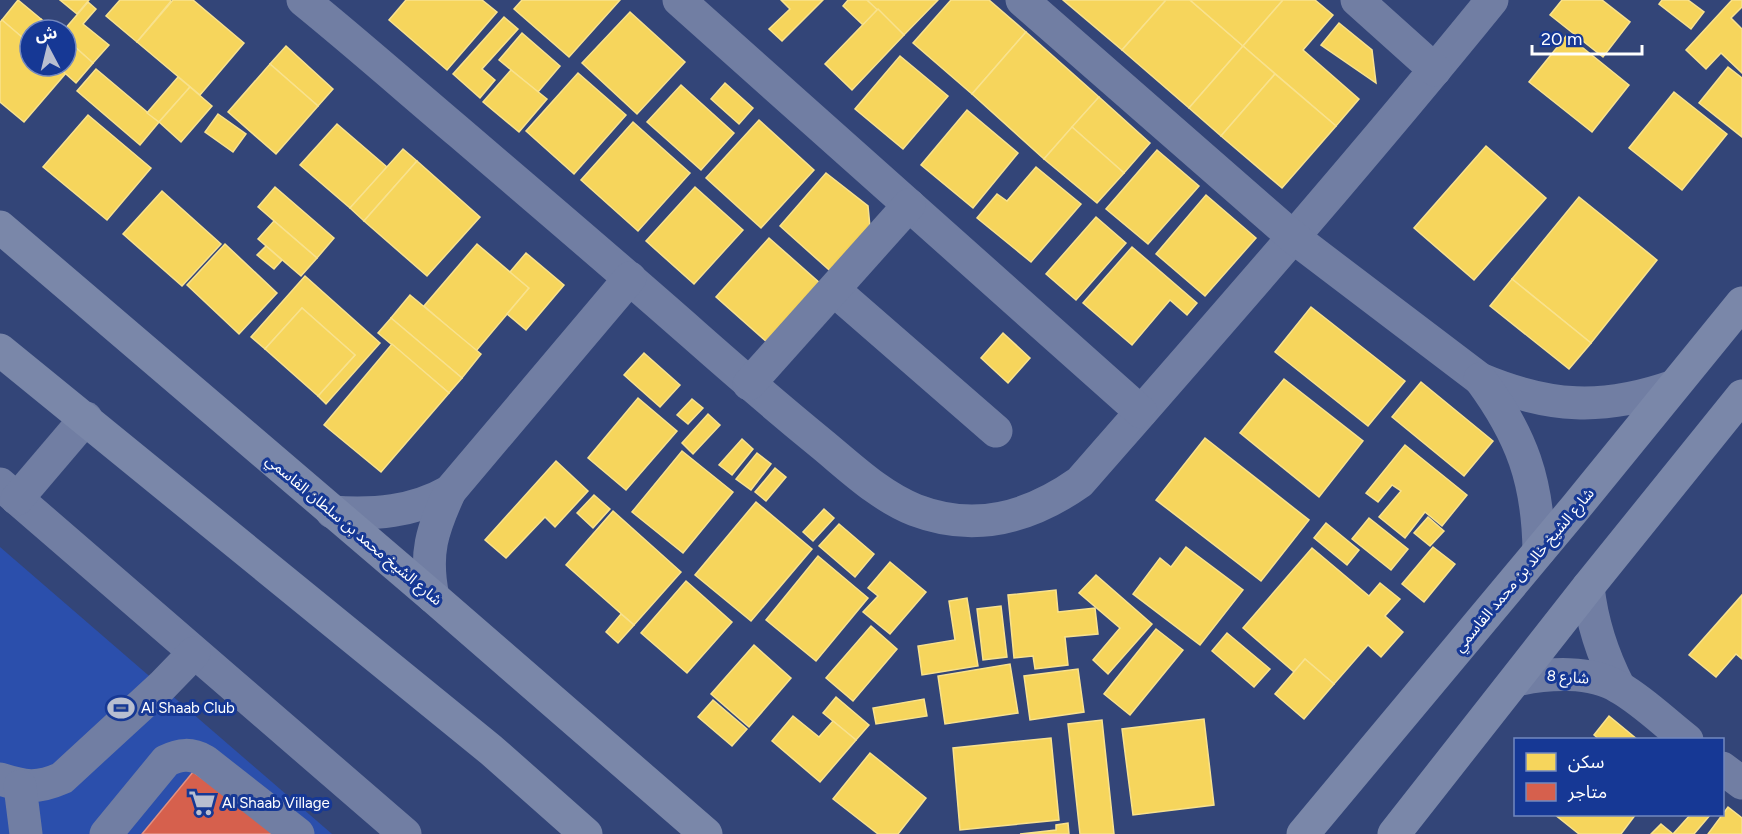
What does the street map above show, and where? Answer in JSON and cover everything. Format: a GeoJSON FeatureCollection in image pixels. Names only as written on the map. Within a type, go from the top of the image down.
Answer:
{"type":"FeatureCollection","features":[{"type":"Feature","properties":{"kind":"main road","name":"شارع الشيخ محمد بن سلطان القاسمي"},"geometry":{"type":"LineString","coordinates":[[0,227],[706,834]]}},
{"type":"Feature","properties":{"kind":"main road","name":"شارع الشيخ خالد بن محمد القاسمي"},"geometry":{"type":"LineString","coordinates":[[1303,834],[1742,303]]}},
{"type":"Feature","properties":{"kind":"main road"},"geometry":{"type":"LineString","coordinates":[[0,350],[491,750],[586,834]]}},
{"type":"Feature","properties":{"kind":"main road"},"geometry":{"type":"LineString","coordinates":[[1394,834],[1742,396]]}},
{"type":"Feature","properties":{"kind":"street"},"geometry":{"type":"LineString","coordinates":[[679,0],[1141,412]]}},
{"type":"Feature","properties":{"kind":"street"},"geometry":{"type":"LineString","coordinates":[[1022,0],[1293,237],[1480,379],[1534,398],[1591,404],[1638,398],[1674,386]]}},
{"type":"Feature","properties":{"kind":"street"},"geometry":{"type":"LineString","coordinates":[[1357,0],[1435,70]]}},
{"type":"Feature","properties":{"kind":"street"},"geometry":{"type":"LineString","coordinates":[[316,4],[749,384],[888,497],[915,510],[944,518],[973,521],[1003,518],[1030,511],[1057,499],[1080,482],[1293,237],[1492,0]]}},
{"type":"Feature","properties":{"kind":"street"},"geometry":{"type":"LineString","coordinates":[[749,384],[909,205]]}},
{"type":"Feature","properties":{"kind":"street"},"geometry":{"type":"LineString","coordinates":[[433,597],[429,579],[430,543],[450,491],[630,278]]}},
{"type":"Feature","properties":{"kind":"street"},"geometry":{"type":"LineString","coordinates":[[834,290],[996,431]]}},
{"type":"Feature","properties":{"kind":"street"},"geometry":{"type":"LineString","coordinates":[[1480,379],[1509,422],[1526,460],[1539,520],[1539,551]]}},
{"type":"Feature","properties":{"kind":"street"},"geometry":{"type":"LineString","coordinates":[[86,418],[8,491],[405,834]]}},
{"type":"Feature","properties":{"kind":"street"},"geometry":{"type":"LineString","coordinates":[[332,512],[393,512],[433,501],[450,491]]}},
{"type":"Feature","properties":{"kind":"street","name":"شارع 8"},"geometry":{"type":"LineString","coordinates":[[1588,587],[1591,613],[1598,639],[1619,687]]}},
{"type":"Feature","properties":{"kind":"street"},"geometry":{"type":"LineString","coordinates":[[26,834],[10,783],[34,787],[62,778],[194,653]]}},
{"type":"Feature","properties":{"kind":"street","name":"شارع 8"},"geometry":{"type":"LineString","coordinates":[[1516,680],[1536,675],[1557,674],[1599,679],[1619,687],[1684,738]]}},
{"type":"Feature","properties":{"kind":"street"},"geometry":{"type":"LineString","coordinates":[[105,834],[166,761],[175,756],[185,755],[196,756],[205,761],[298,834]]}},
{"type":"Feature","properties":{"kind":"street"},"geometry":{"type":"LineString","coordinates":[[1724,770],[1742,783]]}},
{"type":"Feature","properties":{"kind":"shaded area"},"geometry":{"type":"Polygon","coordinates":[[[0,547],[332,834],[0,834],[0,547]]]}},
{"type":"Feature","properties":{"kind":"building: سكن"},"geometry":{"type":"Polygon","coordinates":[[[18,0],[40,18],[18,18],[18,34],[2,20],[18,0]]]}},
{"type":"Feature","properties":{"kind":"building: سكن"},"geometry":{"type":"Polygon","coordinates":[[[60,0],[89,0],[77,14],[60,0]]]}},
{"type":"Feature","properties":{"kind":"building: سكن"},"geometry":{"type":"Polygon","coordinates":[[[120,0],[171,1],[137,42],[106,16],[120,0]]]}},
{"type":"Feature","properties":{"kind":"building: سكن"},"geometry":{"type":"Polygon","coordinates":[[[173,0],[193,0],[244,43],[200,95],[137,42],[173,0]]]}},
{"type":"Feature","properties":{"kind":"building: سكن"},"geometry":{"type":"Polygon","coordinates":[[[406,0],[482,0],[497,12],[447,70],[389,20],[406,0]]]}},
{"type":"Feature","properties":{"kind":"building: سكن"},"geometry":{"type":"Polygon","coordinates":[[[522,0],[620,0],[569,57],[514,9],[522,0]]]}},
{"type":"Feature","properties":{"kind":"building: سكن"},"geometry":{"type":"Polygon","coordinates":[[[781,0],[823,0],[782,41],[769,29],[790,9],[781,0]]]}},
{"type":"Feature","properties":{"kind":"building: سكن"},"geometry":{"type":"Polygon","coordinates":[[[848,0],[867,0],[878,9],[863,25],[843,6],[848,0]]]}},
{"type":"Feature","properties":{"kind":"building: سكن"},"geometry":{"type":"Polygon","coordinates":[[[867,0],[938,0],[904,35],[867,0]]]}},
{"type":"Feature","properties":{"kind":"building: سكن"},"geometry":{"type":"Polygon","coordinates":[[[951,0],[989,0],[1026,32],[972,94],[913,43],[951,0]]]}},
{"type":"Feature","properties":{"kind":"building: سكن"},"geometry":{"type":"Polygon","coordinates":[[[1063,0],[1166,0],[1122,50],[1063,0]]]}},
{"type":"Feature","properties":{"kind":"building: سكن"},"geometry":{"type":"Polygon","coordinates":[[[1166,0],[1190,0],[1243,46],[1189,108],[1122,50],[1166,0]]]}},
{"type":"Feature","properties":{"kind":"building: سكن"},"geometry":{"type":"Polygon","coordinates":[[[1190,0],[1283,0],[1243,46],[1190,0]]]}},
{"type":"Feature","properties":{"kind":"building: سكن"},"geometry":{"type":"Polygon","coordinates":[[[1283,0],[1315,0],[1333,15],[1303,50],[1359,99],[1336,126],[1243,46],[1283,0]]]}},
{"type":"Feature","properties":{"kind":"building: سكن"},"geometry":{"type":"Polygon","coordinates":[[[1562,0],[1602,0],[1630,22],[1603,57],[1550,15],[1562,0]]]}},
{"type":"Feature","properties":{"kind":"building: سكن"},"geometry":{"type":"Polygon","coordinates":[[[1662,0],[1688,0],[1704,12],[1691,29],[1659,4],[1662,0]]]}},
{"type":"Feature","properties":{"kind":"building: سكن"},"geometry":{"type":"Polygon","coordinates":[[[1732,0],[1742,0],[1742,7],[1731,18],[1742,29],[1742,73],[1721,53],[1706,69],[1686,50],[1732,0]]]}},
{"type":"Feature","properties":{"kind":"building: سكن"},"geometry":{"type":"Polygon","coordinates":[[[88,2],[96,9],[83,24],[109,45],[93,63],[78,50],[78,18],[74,18],[88,2]]]}},
{"type":"Feature","properties":{"kind":"building: سكن"},"geometry":{"type":"Polygon","coordinates":[[[878,9],[904,35],[852,90],[825,64],[878,9]]]}},
{"type":"Feature","properties":{"kind":"building: سكن"},"geometry":{"type":"Polygon","coordinates":[[[630,12],[685,62],[637,114],[582,63],[630,12]]]}},
{"type":"Feature","properties":{"kind":"building: سكن"},"geometry":{"type":"Polygon","coordinates":[[[504,17],[518,29],[482,69],[495,80],[480,98],[453,74],[504,17]]]}},
{"type":"Feature","properties":{"kind":"building: سكن"},"geometry":{"type":"Polygon","coordinates":[[[2,20],[18,34],[18,78],[62,78],[24,122],[0,102],[0,22],[2,20]]]}},
{"type":"Feature","properties":{"kind":"building: سكن"},"geometry":{"type":"Polygon","coordinates":[[[1339,23],[1372,50],[1376,83],[1321,45],[1339,23]]]}},
{"type":"Feature","properties":{"kind":"building: سكن"},"geometry":{"type":"Polygon","coordinates":[[[1026,32],[1099,97],[1044,159],[972,94],[1026,32]]]}},
{"type":"Feature","properties":{"kind":"building: سكن"},"geometry":{"type":"Polygon","coordinates":[[[522,33],[560,66],[538,92],[499,60],[522,33]]]}},
{"type":"Feature","properties":{"kind":"building: سكن"},"geometry":{"type":"Polygon","coordinates":[[[1567,35],[1629,85],[1592,132],[1529,82],[1567,35]]]}},
{"type":"Feature","properties":{"kind":"building: سكن"},"geometry":{"type":"Polygon","coordinates":[[[286,46],[333,89],[318,106],[270,64],[286,46]]]}},
{"type":"Feature","properties":{"kind":"building: سكن"},"geometry":{"type":"Polygon","coordinates":[[[1243,46],[1275,74],[1221,136],[1189,108],[1243,46]]]}},
{"type":"Feature","properties":{"kind":"building: سكن"},"geometry":{"type":"Polygon","coordinates":[[[78,50],[93,63],[76,83],[70,78],[78,78],[78,50]]]}},
{"type":"Feature","properties":{"kind":"building: سكن"},"geometry":{"type":"Polygon","coordinates":[[[900,56],[948,96],[903,149],[855,109],[900,56]]]}},
{"type":"Feature","properties":{"kind":"building: سكن"},"geometry":{"type":"Polygon","coordinates":[[[270,64],[318,106],[276,154],[228,112],[270,64]]]}},
{"type":"Feature","properties":{"kind":"building: سكن"},"geometry":{"type":"Polygon","coordinates":[[[1728,67],[1742,78],[1742,137],[1699,103],[1728,67]]]}},
{"type":"Feature","properties":{"kind":"building: سكن"},"geometry":{"type":"Polygon","coordinates":[[[96,69],[159,122],[140,145],[77,91],[96,69]]]}},
{"type":"Feature","properties":{"kind":"building: سكن"},"geometry":{"type":"Polygon","coordinates":[[[511,70],[547,99],[519,132],[483,102],[511,70]]]}},
{"type":"Feature","properties":{"kind":"building: سكن"},"geometry":{"type":"Polygon","coordinates":[[[578,73],[626,115],[574,174],[526,131],[578,73]]]}},
{"type":"Feature","properties":{"kind":"building: سكن"},"geometry":{"type":"Polygon","coordinates":[[[1275,74],[1336,126],[1282,188],[1221,136],[1275,74]]]}},
{"type":"Feature","properties":{"kind":"building: سكن"},"geometry":{"type":"Polygon","coordinates":[[[178,77],[190,87],[159,122],[147,113],[178,77]]]}},
{"type":"Feature","properties":{"kind":"building: سكن"},"geometry":{"type":"Polygon","coordinates":[[[725,83],[753,108],[739,124],[711,99],[725,83]]]}},
{"type":"Feature","properties":{"kind":"building: سكن"},"geometry":{"type":"Polygon","coordinates":[[[681,85],[734,133],[701,170],[647,122],[681,85]]]}},
{"type":"Feature","properties":{"kind":"building: سكن"},"geometry":{"type":"Polygon","coordinates":[[[190,87],[212,106],[181,142],[159,122],[190,87]]]}},
{"type":"Feature","properties":{"kind":"building: سكن"},"geometry":{"type":"Polygon","coordinates":[[[1674,92],[1727,134],[1682,190],[1629,148],[1674,92]]]}},
{"type":"Feature","properties":{"kind":"building: سكن"},"geometry":{"type":"Polygon","coordinates":[[[1099,97],[1150,143],[1124,173],[1072,127],[1099,97]]]}},
{"type":"Feature","properties":{"kind":"building: سكن"},"geometry":{"type":"Polygon","coordinates":[[[967,110],[1018,153],[973,208],[921,165],[967,110]]]}},
{"type":"Feature","properties":{"kind":"building: سكن"},"geometry":{"type":"Polygon","coordinates":[[[218,114],[246,134],[233,152],[205,132],[218,114]]]}},
{"type":"Feature","properties":{"kind":"building: سكن"},"geometry":{"type":"Polygon","coordinates":[[[88,115],[151,168],[107,220],[43,167],[88,115]]]}},
{"type":"Feature","properties":{"kind":"building: سكن"},"geometry":{"type":"Polygon","coordinates":[[[759,120],[814,170],[761,228],[706,178],[759,120]]]}},
{"type":"Feature","properties":{"kind":"building: سكن"},"geometry":{"type":"Polygon","coordinates":[[[633,122],[690,173],[638,231],[581,180],[633,122]]]}},
{"type":"Feature","properties":{"kind":"building: سكن"},"geometry":{"type":"Polygon","coordinates":[[[337,124],[387,167],[350,208],[300,165],[337,124]]]}},
{"type":"Feature","properties":{"kind":"building: سكن"},"geometry":{"type":"Polygon","coordinates":[[[1072,127],[1124,173],[1097,203],[1044,159],[1072,127]]]}},
{"type":"Feature","properties":{"kind":"building: سكن"},"geometry":{"type":"Polygon","coordinates":[[[1486,146],[1546,198],[1474,280],[1414,228],[1486,146]]]}},
{"type":"Feature","properties":{"kind":"building: سكن"},"geometry":{"type":"Polygon","coordinates":[[[403,149],[417,161],[364,221],[350,208],[403,149]]]}},
{"type":"Feature","properties":{"kind":"building: سكن"},"geometry":{"type":"Polygon","coordinates":[[[1157,150],[1199,186],[1148,244],[1106,209],[1157,150]]]}},
{"type":"Feature","properties":{"kind":"building: سكن"},"geometry":{"type":"Polygon","coordinates":[[[417,161],[480,217],[427,276],[364,221],[417,161]]]}},
{"type":"Feature","properties":{"kind":"building: سكن"},"geometry":{"type":"Polygon","coordinates":[[[1036,167],[1081,204],[1031,262],[977,218],[997,194],[1007,201],[1036,167]]]}},
{"type":"Feature","properties":{"kind":"building: سكن"},"geometry":{"type":"Polygon","coordinates":[[[826,173],[868,206],[871,238],[837,277],[780,226],[826,173]]]}},
{"type":"Feature","properties":{"kind":"building: سكن"},"geometry":{"type":"Polygon","coordinates":[[[275,187],[334,238],[317,258],[258,207],[275,187]]]}},
{"type":"Feature","properties":{"kind":"building: سكن"},"geometry":{"type":"Polygon","coordinates":[[[695,187],[743,230],[694,284],[646,241],[695,187]]]}},
{"type":"Feature","properties":{"kind":"building: سكن"},"geometry":{"type":"Polygon","coordinates":[[[162,191],[221,244],[182,286],[123,234],[162,191]]]}},
{"type":"Feature","properties":{"kind":"building: سكن"},"geometry":{"type":"Polygon","coordinates":[[[1206,195],[1256,238],[1205,296],[1156,254],[1206,195]]]}},
{"type":"Feature","properties":{"kind":"building: سكن"},"geometry":{"type":"Polygon","coordinates":[[[1579,197],[1657,260],[1591,343],[1512,279],[1579,197]]]}},
{"type":"Feature","properties":{"kind":"building: سكن"},"geometry":{"type":"Polygon","coordinates":[[[1096,217],[1126,243],[1076,300],[1046,274],[1096,217]]]}},
{"type":"Feature","properties":{"kind":"building: سكن"},"geometry":{"type":"Polygon","coordinates":[[[274,221],[317,258],[301,276],[258,239],[274,221]]]}},
{"type":"Feature","properties":{"kind":"building: سكن"},"geometry":{"type":"Polygon","coordinates":[[[769,238],[821,284],[768,343],[716,297],[769,238]]]}},
{"type":"Feature","properties":{"kind":"building: سكن"},"geometry":{"type":"Polygon","coordinates":[[[225,244],[277,293],[239,334],[187,285],[225,244]]]}},
{"type":"Feature","properties":{"kind":"building: سكن"},"geometry":{"type":"Polygon","coordinates":[[[477,244],[529,288],[476,351],[424,306],[477,244]]]}},
{"type":"Feature","properties":{"kind":"building: سكن"},"geometry":{"type":"Polygon","coordinates":[[[266,246],[282,260],[274,269],[257,255],[266,246]]]}},
{"type":"Feature","properties":{"kind":"building: سكن"},"geometry":{"type":"Polygon","coordinates":[[[1132,247],[1197,303],[1187,315],[1170,300],[1132,345],[1083,303],[1132,247]]]}},
{"type":"Feature","properties":{"kind":"building: سكن"},"geometry":{"type":"Polygon","coordinates":[[[526,253],[564,285],[526,330],[507,314],[529,288],[510,272],[526,253]]]}},
{"type":"Feature","properties":{"kind":"building: سكن"},"geometry":{"type":"Polygon","coordinates":[[[305,276],[380,343],[326,404],[318,396],[355,355],[302,308],[265,349],[251,337],[305,276]]]}},
{"type":"Feature","properties":{"kind":"building: سكن"},"geometry":{"type":"Polygon","coordinates":[[[1512,279],[1591,343],[1569,369],[1490,306],[1512,279]]]}},
{"type":"Feature","properties":{"kind":"building: سكن"},"geometry":{"type":"Polygon","coordinates":[[[410,295],[481,354],[462,378],[391,318],[410,295]]]}},
{"type":"Feature","properties":{"kind":"building: سكن"},"geometry":{"type":"Polygon","coordinates":[[[1311,307],[1405,381],[1368,426],[1275,352],[1311,307]]]}},
{"type":"Feature","properties":{"kind":"building: سكن"},"geometry":{"type":"Polygon","coordinates":[[[302,308],[355,355],[318,396],[265,349],[302,308]]]}},
{"type":"Feature","properties":{"kind":"building: سكن"},"geometry":{"type":"Polygon","coordinates":[[[391,318],[462,378],[449,393],[378,333],[391,318]]]}},
{"type":"Feature","properties":{"kind":"building: سكن"},"geometry":{"type":"Polygon","coordinates":[[[1003,333],[1030,358],[1008,383],[981,358],[1003,333]]]}},
{"type":"Feature","properties":{"kind":"building: سكن"},"geometry":{"type":"Polygon","coordinates":[[[392,344],[449,393],[381,472],[324,425],[392,344]]]}},
{"type":"Feature","properties":{"kind":"building: سكن"},"geometry":{"type":"Polygon","coordinates":[[[644,353],[680,385],[660,407],[624,375],[644,353]]]}},
{"type":"Feature","properties":{"kind":"building: سكن"},"geometry":{"type":"Polygon","coordinates":[[[1284,379],[1363,441],[1319,497],[1240,433],[1284,379]]]}},
{"type":"Feature","properties":{"kind":"building: سكن"},"geometry":{"type":"Polygon","coordinates":[[[1421,382],[1493,441],[1464,476],[1392,417],[1421,382]]]}},
{"type":"Feature","properties":{"kind":"building: سكن"},"geometry":{"type":"Polygon","coordinates":[[[638,398],[677,431],[626,490],[588,458],[638,398]]]}},
{"type":"Feature","properties":{"kind":"building: سكن"},"geometry":{"type":"Polygon","coordinates":[[[692,399],[703,408],[688,424],[677,415],[692,399]]]}},
{"type":"Feature","properties":{"kind":"building: سكن"},"geometry":{"type":"Polygon","coordinates":[[[708,414],[720,425],[693,454],[682,443],[708,414]]]}},
{"type":"Feature","properties":{"kind":"building: سكن"},"geometry":{"type":"Polygon","coordinates":[[[1205,438],[1309,520],[1261,581],[1156,500],[1205,438]]]}},
{"type":"Feature","properties":{"kind":"building: سكن"},"geometry":{"type":"Polygon","coordinates":[[[742,439],[753,449],[732,475],[719,465],[742,439]]]}},
{"type":"Feature","properties":{"kind":"building: سكن"},"geometry":{"type":"Polygon","coordinates":[[[1405,445],[1467,495],[1442,526],[1425,512],[1405,538],[1379,517],[1401,491],[1392,485],[1378,502],[1366,493],[1405,445]]]}},
{"type":"Feature","properties":{"kind":"building: سكن"},"geometry":{"type":"Polygon","coordinates":[[[682,451],[733,492],[683,553],[632,512],[682,451]]]}},
{"type":"Feature","properties":{"kind":"building: سكن"},"geometry":{"type":"Polygon","coordinates":[[[757,453],[771,464],[751,490],[736,479],[757,453]]]}},
{"type":"Feature","properties":{"kind":"building: سكن"},"geometry":{"type":"Polygon","coordinates":[[[556,461],[588,491],[555,527],[545,517],[506,558],[485,540],[556,461]]]}},
{"type":"Feature","properties":{"kind":"building: سكن"},"geometry":{"type":"Polygon","coordinates":[[[775,468],[786,477],[766,501],[755,492],[775,468]]]}},
{"type":"Feature","properties":{"kind":"building: سكن"},"geometry":{"type":"Polygon","coordinates":[[[594,495],[610,509],[593,528],[577,513],[594,495]]]}},
{"type":"Feature","properties":{"kind":"building: سكن"},"geometry":{"type":"Polygon","coordinates":[[[756,502],[812,549],[751,621],[695,575],[756,502]]]}},
{"type":"Feature","properties":{"kind":"building: سكن"},"geometry":{"type":"Polygon","coordinates":[[[824,509],[834,518],[813,541],[803,532],[824,509]]]}},
{"type":"Feature","properties":{"kind":"building: سكن"},"geometry":{"type":"Polygon","coordinates":[[[613,511],[681,572],[634,625],[566,565],[613,511]]]}},
{"type":"Feature","properties":{"kind":"building: سكن"},"geometry":{"type":"Polygon","coordinates":[[[1428,517],[1444,531],[1430,546],[1414,533],[1428,517]]]}},
{"type":"Feature","properties":{"kind":"building: سكن"},"geometry":{"type":"Polygon","coordinates":[[[1369,518],[1408,549],[1391,570],[1352,539],[1369,518]]]}},
{"type":"Feature","properties":{"kind":"building: سكن"},"geometry":{"type":"Polygon","coordinates":[[[1326,523],[1359,550],[1347,565],[1314,538],[1326,523]]]}},
{"type":"Feature","properties":{"kind":"building: سكن"},"geometry":{"type":"Polygon","coordinates":[[[839,524],[874,554],[855,577],[819,546],[839,524]]]}},
{"type":"Feature","properties":{"kind":"building: سكن"},"geometry":{"type":"Polygon","coordinates":[[[1186,547],[1243,590],[1200,645],[1133,594],[1160,558],[1171,567],[1186,547]]]}},
{"type":"Feature","properties":{"kind":"building: سكن"},"geometry":{"type":"Polygon","coordinates":[[[1433,547],[1455,564],[1424,602],[1402,584],[1433,547]]]}},
{"type":"Feature","properties":{"kind":"building: سكن"},"geometry":{"type":"Polygon","coordinates":[[[1312,548],[1369,596],[1380,583],[1400,599],[1385,616],[1403,632],[1381,657],[1368,645],[1334,684],[1305,659],[1294,672],[1243,628],[1312,548]]]}},
{"type":"Feature","properties":{"kind":"building: سكن"},"geometry":{"type":"Polygon","coordinates":[[[818,556],[868,598],[816,661],[766,620],[818,556]]]}},
{"type":"Feature","properties":{"kind":"building: سكن"},"geometry":{"type":"Polygon","coordinates":[[[890,562],[926,592],[890,634],[863,612],[878,596],[868,588],[890,562]]]}},
{"type":"Feature","properties":{"kind":"building: سكن"},"geometry":{"type":"Polygon","coordinates":[[[1096,575],[1152,624],[1108,674],[1093,660],[1120,628],[1079,593],[1096,575]]]}},
{"type":"Feature","properties":{"kind":"building: سكن"},"geometry":{"type":"Polygon","coordinates":[[[686,581],[732,622],[687,673],[641,633],[686,581]]]}},
{"type":"Feature","properties":{"kind":"building: سكن"},"geometry":{"type":"Polygon","coordinates":[[[1056,590],[1058,612],[1095,608],[1098,634],[1065,637],[1068,665],[1035,669],[1033,656],[1014,658],[1008,595],[1056,590]]]}},
{"type":"Feature","properties":{"kind":"building: سكن"},"geometry":{"type":"Polygon","coordinates":[[[1742,595],[1742,659],[1736,654],[1716,677],[1689,655],[1742,595]]]}},
{"type":"Feature","properties":{"kind":"building: سكن"},"geometry":{"type":"Polygon","coordinates":[[[967,598],[978,666],[922,675],[918,646],[955,640],[949,601],[967,598]]]}},
{"type":"Feature","properties":{"kind":"building: سكن"},"geometry":{"type":"Polygon","coordinates":[[[1001,606],[1007,657],[983,660],[977,609],[1001,606]]]}},
{"type":"Feature","properties":{"kind":"building: سكن"},"geometry":{"type":"Polygon","coordinates":[[[621,614],[634,625],[618,643],[606,632],[621,614]]]}},
{"type":"Feature","properties":{"kind":"building: سكن"},"geometry":{"type":"Polygon","coordinates":[[[871,626],[897,649],[853,701],[826,678],[871,626]]]}},
{"type":"Feature","properties":{"kind":"building: سكن"},"geometry":{"type":"Polygon","coordinates":[[[1156,629],[1183,650],[1130,715],[1104,694],[1156,629]]]}},
{"type":"Feature","properties":{"kind":"building: سكن"},"geometry":{"type":"Polygon","coordinates":[[[1227,633],[1270,669],[1254,687],[1212,651],[1227,633]]]}},
{"type":"Feature","properties":{"kind":"building: سكن"},"geometry":{"type":"Polygon","coordinates":[[[754,645],[791,678],[749,727],[711,694],[754,645]]]}},
{"type":"Feature","properties":{"kind":"building: سكن"},"geometry":{"type":"Polygon","coordinates":[[[1305,659],[1334,684],[1304,719],[1275,694],[1305,659]]]}},
{"type":"Feature","properties":{"kind":"building: سكن"},"geometry":{"type":"Polygon","coordinates":[[[1010,664],[1018,713],[945,724],[938,676],[1010,664]]]}},
{"type":"Feature","properties":{"kind":"building: سكن"},"geometry":{"type":"Polygon","coordinates":[[[1078,669],[1084,712],[1030,720],[1024,676],[1078,669]]]}},
{"type":"Feature","properties":{"kind":"building: سكن"},"geometry":{"type":"Polygon","coordinates":[[[836,697],[869,725],[856,740],[823,713],[836,697]]]}},
{"type":"Feature","properties":{"kind":"building: سكن"},"geometry":{"type":"Polygon","coordinates":[[[924,699],[927,716],[876,724],[873,708],[924,699]]]}},
{"type":"Feature","properties":{"kind":"building: سكن"},"geometry":{"type":"Polygon","coordinates":[[[713,700],[747,729],[732,746],[698,717],[713,700]]]}},
{"type":"Feature","properties":{"kind":"building: سكن"},"geometry":{"type":"Polygon","coordinates":[[[793,716],[819,737],[833,721],[856,740],[820,782],[772,741],[793,716]]]}},
{"type":"Feature","properties":{"kind":"building: سكن"},"geometry":{"type":"Polygon","coordinates":[[[1609,716],[1636,738],[1598,738],[1594,735],[1609,716]]]}},
{"type":"Feature","properties":{"kind":"building: سكن"},"geometry":{"type":"Polygon","coordinates":[[[1204,719],[1214,805],[1133,815],[1122,729],[1204,719]]]}},
{"type":"Feature","properties":{"kind":"building: سكن"},"geometry":{"type":"Polygon","coordinates":[[[1102,720],[1114,834],[1080,834],[1068,724],[1102,720]]]}},
{"type":"Feature","properties":{"kind":"building: سكن"},"geometry":{"type":"Polygon","coordinates":[[[1051,738],[1059,820],[960,830],[953,748],[1051,738]]]}},
{"type":"Feature","properties":{"kind":"building: سكن"},"geometry":{"type":"Polygon","coordinates":[[[870,753],[926,798],[898,834],[878,834],[833,799],[870,753]]]}},
{"type":"Feature","properties":{"kind":"building: سكن"},"geometry":{"type":"Polygon","coordinates":[[[1728,807],[1742,818],[1742,834],[1708,834],[1721,816],[1724,816],[1728,807]]]}},
{"type":"Feature","properties":{"kind":"building: سكن"},"geometry":{"type":"Polygon","coordinates":[[[1556,816],[1634,816],[1621,834],[1579,834],[1556,816]]]}},
{"type":"Feature","properties":{"kind":"building: سكن"},"geometry":{"type":"Polygon","coordinates":[[[1689,816],[1709,816],[1694,834],[1673,834],[1689,816]]]}},
{"type":"Feature","properties":{"kind":"building: سكن"},"geometry":{"type":"Polygon","coordinates":[[[1068,823],[1069,834],[1020,834],[1056,830],[1056,825],[1068,823]]]}},
{"type":"Feature","properties":{"kind":"building: سكن"},"geometry":{"type":"Polygon","coordinates":[[[1661,824],[1673,834],[1651,834],[1661,824]]]}},
{"type":"Feature","properties":{"kind":"building: متاجر","name":"Al Shaab Village"},"geometry":{"type":"Polygon","coordinates":[[[193,772],[279,834],[142,834],[193,772]]]}},
{"type":"Feature","properties":{"kind":"place","name":"Al Shaab Club"},"geometry":{"type":"Point","coordinates":[121,708]}},
{"type":"Feature","properties":{"kind":"place","name":"Al Shaab Village"},"geometry":{"type":"Point","coordinates":[202,803]}}]}
